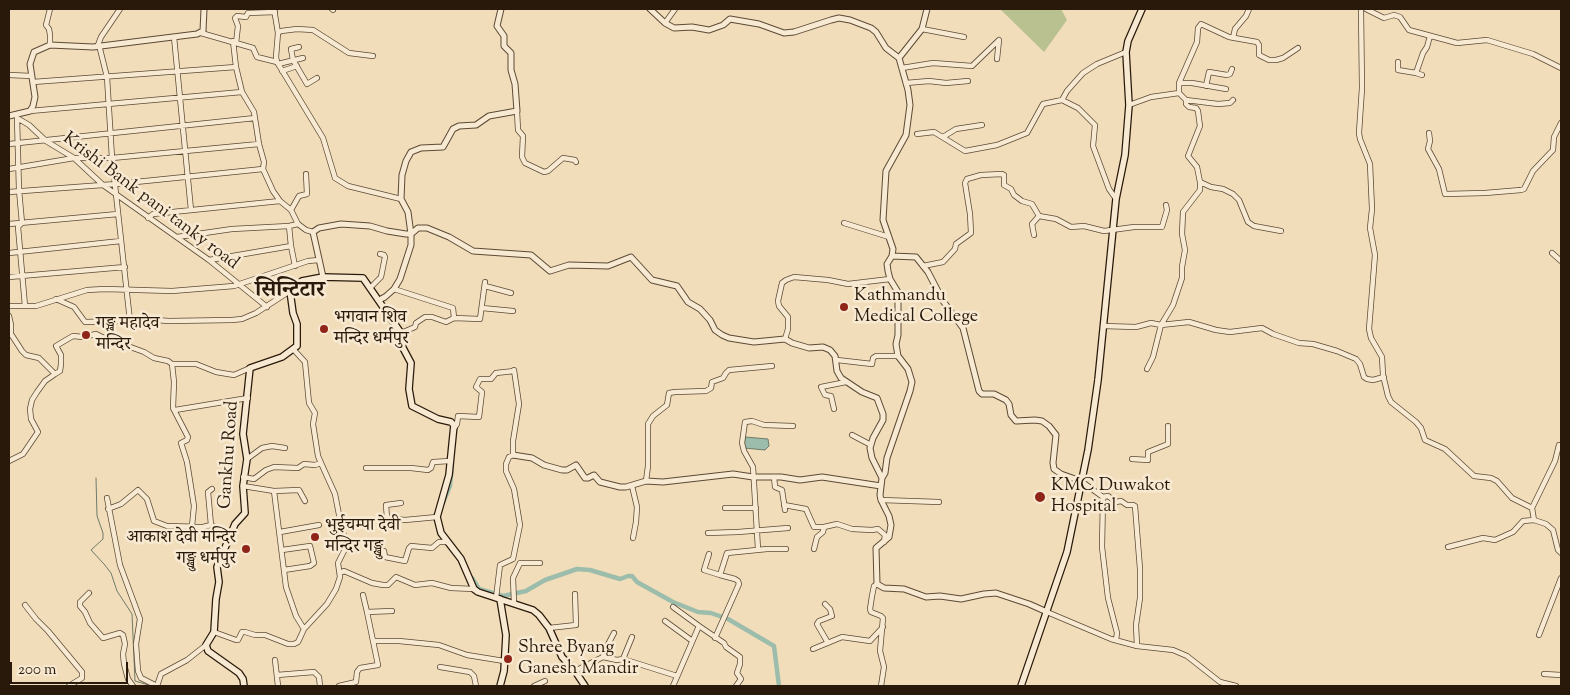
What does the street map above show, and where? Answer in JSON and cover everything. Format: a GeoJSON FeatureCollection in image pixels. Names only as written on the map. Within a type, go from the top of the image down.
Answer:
{"type":"FeatureCollection","features":[{"type":"Feature","properties":{"kind":"main road"},"geometry":{"type":"LineString","coordinates":[[1021,686],[1067,552],[1088,450],[1098,380],[1116,199],[1125,154],[1129,105],[1126,52],[1128,41],[1142,9]]}},
{"type":"Feature","properties":{"kind":"main road"},"geometry":{"type":"LineString","coordinates":[[250,368],[268,363],[294,350],[298,343],[297,324],[293,313],[290,291],[302,281],[323,277],[363,278],[401,333],[402,348],[411,363],[409,389],[411,405],[434,418],[451,422],[455,427],[449,475],[437,517],[441,532],[461,559],[474,589],[478,592],[514,597],[533,610],[549,628],[562,657],[575,670],[585,686]]}},
{"type":"Feature","properties":{"kind":"main road","name":"Gankhu Road"},"geometry":{"type":"LineString","coordinates":[[206,645],[214,632],[219,582],[217,567],[235,524],[245,513],[243,486],[247,459],[243,434],[250,368]]}},
{"type":"Feature","properties":{"kind":"main road"},"geometry":{"type":"LineString","coordinates":[[498,596],[506,635],[500,686]]}},
{"type":"Feature","properties":{"kind":"main road"},"geometry":{"type":"LineString","coordinates":[[206,645],[208,651],[239,673],[243,679],[244,686]]}},
{"type":"Feature","properties":{"kind":"street"},"geometry":{"type":"LineString","coordinates":[[50,9],[46,25],[49,29],[50,45]]}},
{"type":"Feature","properties":{"kind":"street"},"geometry":{"type":"LineString","coordinates":[[120,9],[101,37],[99,45],[106,77],[112,158],[130,321]]}},
{"type":"Feature","properties":{"kind":"street"},"geometry":{"type":"LineString","coordinates":[[201,33],[203,31],[204,9]]}},
{"type":"Feature","properties":{"kind":"street"},"geometry":{"type":"LineString","coordinates":[[501,9],[496,26],[504,36],[504,46],[511,53],[518,130],[524,136],[522,157],[525,163],[544,172],[552,168],[563,158],[575,160],[576,162]]}},
{"type":"Feature","properties":{"kind":"street"},"geometry":{"type":"LineString","coordinates":[[650,9],[665,24],[674,28],[692,27],[709,30],[723,25],[730,19],[767,26],[784,33],[794,32],[831,20],[844,19],[871,28],[876,32],[886,48],[899,58],[910,104],[906,135],[886,171],[883,220],[893,248],[892,256],[887,264],[890,279],[898,292],[898,335],[896,344],[898,356],[908,369],[912,382],[887,458],[881,486],[881,500],[889,516],[891,526],[889,536],[876,548],[877,584],[872,596],[871,612],[881,616],[883,626],[880,651],[884,668],[882,686]]}},
{"type":"Feature","properties":{"kind":"street"},"geometry":{"type":"LineString","coordinates":[[665,24],[675,9]]}},
{"type":"Feature","properties":{"kind":"street"},"geometry":{"type":"LineString","coordinates":[[899,58],[922,30],[927,9]]}},
{"type":"Feature","properties":{"kind":"street"},"geometry":{"type":"LineString","coordinates":[[1233,38],[1235,29],[1246,16],[1249,9]]}},
{"type":"Feature","properties":{"kind":"street"},"geometry":{"type":"LineString","coordinates":[[1361,9],[1362,88],[1359,133],[1370,164],[1372,208],[1370,228],[1375,255],[1369,329],[1371,338],[1382,357],[1384,377],[1391,402],[1416,422],[1421,428],[1425,440],[1445,449],[1474,476],[1497,481],[1512,498],[1532,508]]}},
{"type":"Feature","properties":{"kind":"street"},"geometry":{"type":"LineString","coordinates":[[1366,9],[1384,18],[1397,16],[1402,19],[1409,30],[1457,42],[1487,40],[1533,54],[1561,68]]}},
{"type":"Feature","properties":{"kind":"street"},"geometry":{"type":"LineString","coordinates":[[401,199],[348,186],[335,178],[322,138],[278,63],[276,57],[278,33],[274,10],[248,13],[246,17],[236,17],[238,26],[234,42],[236,68],[242,92],[254,112],[258,144],[264,162],[263,169],[273,191],[280,201],[291,210],[298,224],[306,230],[313,232],[319,228],[346,224],[370,226],[411,237]]}},
{"type":"Feature","properties":{"kind":"street"},"geometry":{"type":"LineString","coordinates":[[1147,369],[1153,357],[1161,325],[1173,304],[1182,278],[1182,267],[1186,250],[1182,234],[1183,212],[1200,190],[1196,167],[1188,156],[1200,126],[1198,111],[1196,108],[1189,107],[1186,104],[1186,100],[1179,93],[1179,83],[1197,42],[1199,25],[1201,24],[1233,38],[1257,42],[1259,45],[1259,55],[1269,60],[1283,58],[1298,48]]}},
{"type":"Feature","properties":{"kind":"street"},"geometry":{"type":"LineString","coordinates":[[278,33],[297,29],[314,30],[349,53],[373,56]]}},
{"type":"Feature","properties":{"kind":"street"},"geometry":{"type":"LineString","coordinates":[[922,30],[964,37]]}},
{"type":"Feature","properties":{"kind":"street"},"geometry":{"type":"LineString","coordinates":[[30,111],[35,97],[30,64],[34,52],[50,45],[93,47],[201,33],[252,48],[257,57],[278,63],[303,58]]}},
{"type":"Feature","properties":{"kind":"street"},"geometry":{"type":"LineString","coordinates":[[174,36],[191,210]]}},
{"type":"Feature","properties":{"kind":"street"},"geometry":{"type":"LineString","coordinates":[[1416,74],[1430,36]]}},
{"type":"Feature","properties":{"kind":"street"},"geometry":{"type":"LineString","coordinates":[[902,68],[933,63],[972,66],[999,40],[998,59]]}},
{"type":"Feature","properties":{"kind":"street"},"geometry":{"type":"LineString","coordinates":[[299,47],[291,49],[296,66],[307,84],[317,78]]}},
{"type":"Feature","properties":{"kind":"street"},"geometry":{"type":"LineString","coordinates":[[1062,100],[1067,91],[1083,73],[1097,64],[1126,52]]}},
{"type":"Feature","properties":{"kind":"street"},"geometry":{"type":"LineString","coordinates":[[1398,62],[1398,70],[1422,76]]}},
{"type":"Feature","properties":{"kind":"street"},"geometry":{"type":"LineString","coordinates":[[282,71],[296,66]]}},
{"type":"Feature","properties":{"kind":"street"},"geometry":{"type":"LineString","coordinates":[[9,75],[32,79],[106,77],[236,68]]}},
{"type":"Feature","properties":{"kind":"street"},"geometry":{"type":"LineString","coordinates":[[1206,86],[1209,72],[1227,75],[1230,74],[1232,69]]}},
{"type":"Feature","properties":{"kind":"street"},"geometry":{"type":"LineString","coordinates":[[906,83],[968,81]]}},
{"type":"Feature","properties":{"kind":"street"},"geometry":{"type":"LineString","coordinates":[[1179,83],[1226,89]]}},
{"type":"Feature","properties":{"kind":"street"},"geometry":{"type":"LineString","coordinates":[[9,116],[17,116],[30,111],[242,92]]}},
{"type":"Feature","properties":{"kind":"street"},"geometry":{"type":"LineString","coordinates":[[1129,105],[1151,97],[1179,93]]}},
{"type":"Feature","properties":{"kind":"street"},"geometry":{"type":"LineString","coordinates":[[917,134],[934,132],[965,151],[1004,143],[1027,133],[1043,104],[1062,100],[1078,108],[1095,125],[1093,146],[1109,189],[1116,199]]}},
{"type":"Feature","properties":{"kind":"street"},"geometry":{"type":"LineString","coordinates":[[1186,100],[1218,104],[1230,103],[1232,100]]}},
{"type":"Feature","properties":{"kind":"street"},"geometry":{"type":"LineString","coordinates":[[379,300],[394,289],[400,279],[411,237],[408,212],[401,199],[402,174],[412,152],[421,148],[443,147],[453,129],[459,126],[476,124],[489,116],[517,111]]}},
{"type":"Feature","properties":{"kind":"street"},"geometry":{"type":"LineString","coordinates":[[17,116],[22,223],[18,227],[25,306]]}},
{"type":"Feature","properties":{"kind":"street","name":"Krishi Bank pani tanky road"},"geometry":{"type":"LineString","coordinates":[[17,116],[46,141],[74,158],[103,185],[209,260],[267,307]]}},
{"type":"Feature","properties":{"kind":"street"},"geometry":{"type":"LineString","coordinates":[[9,144],[255,118]]}},
{"type":"Feature","properties":{"kind":"street"},"geometry":{"type":"LineString","coordinates":[[1428,133],[1430,141],[1428,149],[1439,169],[1445,194],[1491,193],[1524,189],[1533,171],[1553,150],[1554,137],[1561,124]]}},
{"type":"Feature","properties":{"kind":"street"},"geometry":{"type":"LineString","coordinates":[[943,137],[956,129],[982,125]]}},
{"type":"Feature","properties":{"kind":"street"},"geometry":{"type":"LineString","coordinates":[[9,169],[74,158],[112,158],[258,144]]}},
{"type":"Feature","properties":{"kind":"street"},"geometry":{"type":"LineString","coordinates":[[9,192],[116,184],[263,169]]}},
{"type":"Feature","properties":{"kind":"street"},"geometry":{"type":"LineString","coordinates":[[291,210],[299,196],[307,194],[306,174]]}},
{"type":"Feature","properties":{"kind":"street"},"geometry":{"type":"LineString","coordinates":[[923,266],[943,262],[955,249],[956,244],[971,233],[965,183],[967,179],[988,174],[1002,174],[1004,185],[1011,188],[1018,199],[1032,204],[1039,216],[1056,219],[1071,227],[1084,226],[1104,231],[1114,228],[1162,227],[1167,210],[1166,204]]}},
{"type":"Feature","properties":{"kind":"street"},"geometry":{"type":"LineString","coordinates":[[1200,182],[1233,194],[1239,200],[1248,222],[1254,226],[1281,231]]}},
{"type":"Feature","properties":{"kind":"street"},"geometry":{"type":"LineString","coordinates":[[148,218],[153,214],[280,201]]}},
{"type":"Feature","properties":{"kind":"street"},"geometry":{"type":"LineString","coordinates":[[9,224],[118,214]]}},
{"type":"Feature","properties":{"kind":"street"},"geometry":{"type":"LineString","coordinates":[[1034,235],[1032,224],[1039,216]]}},
{"type":"Feature","properties":{"kind":"street"},"geometry":{"type":"LineString","coordinates":[[844,223],[889,237]]}},
{"type":"Feature","properties":{"kind":"street"},"geometry":{"type":"LineString","coordinates":[[177,237],[232,229],[298,224]]}},
{"type":"Feature","properties":{"kind":"street"},"geometry":{"type":"LineString","coordinates":[[289,226],[296,266]]}},
{"type":"Feature","properties":{"kind":"street"},"geometry":{"type":"LineString","coordinates":[[411,237],[418,228],[427,228],[449,236],[473,251],[531,255],[550,271],[569,266],[608,266],[631,257],[652,280],[677,286],[688,302],[700,309],[710,320],[715,330],[722,335],[754,342],[785,339],[810,348],[823,347],[830,350],[837,360],[838,374],[846,382],[879,400],[883,420],[871,445],[872,458],[882,478]]}},
{"type":"Feature","properties":{"kind":"street"},"geometry":{"type":"LineString","coordinates":[[313,232],[323,277]]}},
{"type":"Feature","properties":{"kind":"street"},"geometry":{"type":"LineString","coordinates":[[9,253],[121,241]]}},
{"type":"Feature","properties":{"kind":"street"},"geometry":{"type":"LineString","coordinates":[[209,260],[291,246]]}},
{"type":"Feature","properties":{"kind":"street"},"geometry":{"type":"LineString","coordinates":[[1552,253],[1561,261]]}},
{"type":"Feature","properties":{"kind":"street"},"geometry":{"type":"LineString","coordinates":[[371,287],[381,277],[385,257],[380,254]]}},
{"type":"Feature","properties":{"kind":"street"},"geometry":{"type":"LineString","coordinates":[[892,256],[913,256],[919,260],[928,272],[943,301],[963,328],[979,391],[982,394],[994,394],[1006,400],[1009,404],[1011,415],[1016,421],[1042,421],[1056,435],[1054,469],[1061,474],[1087,484],[1103,496],[1108,496],[1116,502],[1121,501],[1127,505],[1133,504],[1135,506],[1140,569],[1140,598],[1136,625],[1137,646]]}},
{"type":"Feature","properties":{"kind":"street"},"geometry":{"type":"LineString","coordinates":[[9,306],[36,306],[87,290],[172,291],[238,285],[319,260]]}},
{"type":"Feature","properties":{"kind":"street"},"geometry":{"type":"LineString","coordinates":[[9,277],[125,267]]}},
{"type":"Feature","properties":{"kind":"street"},"geometry":{"type":"LineString","coordinates":[[785,339],[788,319],[785,312],[779,306],[778,301],[782,283],[786,280],[794,277],[848,284],[890,279]]}},
{"type":"Feature","properties":{"kind":"street"},"geometry":{"type":"LineString","coordinates":[[401,333],[415,327],[425,317],[432,317],[446,322],[454,318],[480,319],[485,284],[511,293]]}},
{"type":"Feature","properties":{"kind":"street"},"geometry":{"type":"LineString","coordinates":[[394,289],[453,308],[454,318]]}},
{"type":"Feature","properties":{"kind":"street"},"geometry":{"type":"LineString","coordinates":[[56,299],[74,307],[86,322],[232,320],[250,316],[290,291]]}},
{"type":"Feature","properties":{"kind":"street"},"geometry":{"type":"LineString","coordinates":[[482,308],[513,311]]}},
{"type":"Feature","properties":{"kind":"street"},"geometry":{"type":"LineString","coordinates":[[9,316],[12,334],[22,351],[26,355],[39,358],[55,374]]}},
{"type":"Feature","properties":{"kind":"street"},"geometry":{"type":"LineString","coordinates":[[112,322],[114,341]]}},
{"type":"Feature","properties":{"kind":"street"},"geometry":{"type":"LineString","coordinates":[[1103,326],[1136,327],[1151,323],[1161,325],[1189,322],[1230,332],[1262,328],[1299,343],[1313,344],[1356,359],[1360,364],[1364,377],[1367,379],[1373,380],[1384,377]]}},
{"type":"Feature","properties":{"kind":"street"},"geometry":{"type":"LineString","coordinates":[[9,461],[23,454],[38,432],[31,419],[30,409],[32,400],[46,382],[60,371],[61,355],[56,346],[73,336],[84,338],[96,334],[172,364],[196,364],[216,372],[234,375],[250,368]]}},
{"type":"Feature","properties":{"kind":"street"},"geometry":{"type":"LineString","coordinates":[[214,632],[236,640],[238,640],[242,632],[245,632],[294,644],[298,642],[304,629],[327,604],[336,589],[340,577],[338,563],[346,543],[335,494],[318,456],[313,424],[315,413],[309,403],[304,362],[294,350]]}},
{"type":"Feature","properties":{"kind":"street"},"geometry":{"type":"LineString","coordinates":[[837,360],[872,364],[873,358],[876,356],[898,356]]}},
{"type":"Feature","properties":{"kind":"street"},"geometry":{"type":"LineString","coordinates":[[172,364],[174,382],[172,407],[188,438],[181,443],[187,462],[194,506],[192,526]]}},
{"type":"Feature","properties":{"kind":"street"},"geometry":{"type":"LineString","coordinates":[[646,481],[648,468],[648,424],[653,416],[667,404],[669,394],[675,392],[706,391],[711,388],[712,382],[723,378],[730,370],[772,366]]}},
{"type":"Feature","properties":{"kind":"street"},"geometry":{"type":"LineString","coordinates":[[455,427],[458,416],[479,417],[482,392],[476,387],[480,379],[492,378],[497,373],[514,371],[519,404],[513,441],[513,455],[506,464],[506,471],[514,489],[520,525],[513,558],[500,565],[498,596]]}},
{"type":"Feature","properties":{"kind":"street"},"geometry":{"type":"LineString","coordinates":[[834,409],[831,396],[825,396],[821,387],[846,382]]}},
{"type":"Feature","properties":{"kind":"street"},"geometry":{"type":"LineString","coordinates":[[175,410],[248,398]]}},
{"type":"Feature","properties":{"kind":"street"},"geometry":{"type":"LineString","coordinates":[[758,549],[753,467],[743,447],[746,422],[752,421],[764,425],[793,426]]}},
{"type":"Feature","properties":{"kind":"street"},"geometry":{"type":"LineString","coordinates":[[1132,459],[1148,460],[1148,452],[1168,444],[1168,426]]}},
{"type":"Feature","properties":{"kind":"street"},"geometry":{"type":"LineString","coordinates":[[852,435],[871,445]]}},
{"type":"Feature","properties":{"kind":"street"},"geometry":{"type":"LineString","coordinates":[[1534,520],[1532,508],[1555,460],[1559,445]]}},
{"type":"Feature","properties":{"kind":"street"},"geometry":{"type":"LineString","coordinates":[[247,459],[262,448],[272,446],[285,448]]}},
{"type":"Feature","properties":{"kind":"street"},"geometry":{"type":"LineString","coordinates":[[513,455],[532,458],[544,465],[562,470],[568,470],[576,465],[585,478],[594,475],[600,482],[620,487],[632,486],[646,481],[663,482],[721,474],[800,480],[822,477],[881,486]]}},
{"type":"Feature","properties":{"kind":"street"},"geometry":{"type":"LineString","coordinates":[[366,468],[428,470],[433,462],[450,461]]}},
{"type":"Feature","properties":{"kind":"street"},"geometry":{"type":"LineString","coordinates":[[244,477],[254,479],[266,470],[274,467],[298,468],[304,464],[315,465],[321,463]]}},
{"type":"Feature","properties":{"kind":"street"},"geometry":{"type":"LineString","coordinates":[[774,477],[775,487],[782,490],[785,508],[806,509],[814,527],[837,524],[852,529],[878,529],[885,535],[884,542]]}},
{"type":"Feature","properties":{"kind":"street"},"geometry":{"type":"LineString","coordinates":[[243,486],[274,491],[299,490],[305,501]]}},
{"type":"Feature","properties":{"kind":"street"},"geometry":{"type":"LineString","coordinates":[[632,486],[637,507],[633,538]]}},
{"type":"Feature","properties":{"kind":"street"},"geometry":{"type":"LineString","coordinates":[[211,525],[208,492],[212,489]]}},
{"type":"Feature","properties":{"kind":"street"},"geometry":{"type":"LineString","coordinates":[[108,508],[121,504],[138,490],[147,499],[154,521],[168,526],[203,527],[211,525],[220,529],[228,540]]}},
{"type":"Feature","properties":{"kind":"street"},"geometry":{"type":"LineString","coordinates":[[274,491],[286,587],[293,609],[304,629]]}},
{"type":"Feature","properties":{"kind":"street"},"geometry":{"type":"LineString","coordinates":[[1103,496],[1102,547],[1108,598],[1117,633],[1116,640]]}},
{"type":"Feature","properties":{"kind":"street"},"geometry":{"type":"LineString","coordinates":[[107,498],[120,565],[140,619],[136,650],[138,671],[141,678],[157,686],[161,674],[187,660],[206,645]]}},
{"type":"Feature","properties":{"kind":"street"},"geometry":{"type":"LineString","coordinates":[[881,500],[939,502]]}},
{"type":"Feature","properties":{"kind":"street"},"geometry":{"type":"LineString","coordinates":[[402,503],[386,505],[386,518],[405,520],[437,517]]}},
{"type":"Feature","properties":{"kind":"street"},"geometry":{"type":"LineString","coordinates":[[725,508],[756,508]]}},
{"type":"Feature","properties":{"kind":"street"},"geometry":{"type":"LineString","coordinates":[[1448,547],[1483,538],[1495,540],[1513,532],[1523,521],[1534,520],[1546,524],[1553,530],[1558,550],[1561,553]]}},
{"type":"Feature","properties":{"kind":"street"},"geometry":{"type":"LineString","coordinates":[[280,532],[319,525]]}},
{"type":"Feature","properties":{"kind":"street"},"geometry":{"type":"LineString","coordinates":[[814,549],[817,537],[823,532],[824,527]]}},
{"type":"Feature","properties":{"kind":"street"},"geometry":{"type":"LineString","coordinates":[[708,532],[788,528]]}},
{"type":"Feature","properties":{"kind":"street"},"geometry":{"type":"LineString","coordinates":[[384,551],[385,556],[405,561],[411,546],[432,548],[438,542],[448,542]]}},
{"type":"Feature","properties":{"kind":"street"},"geometry":{"type":"LineString","coordinates":[[282,550],[310,546],[314,563],[310,566],[284,570]]}},
{"type":"Feature","properties":{"kind":"street"},"geometry":{"type":"LineString","coordinates":[[720,575],[726,553],[758,549],[786,549]]}},
{"type":"Feature","properties":{"kind":"street"},"geometry":{"type":"LineString","coordinates":[[709,554],[704,570],[735,579],[739,584],[715,638]]}},
{"type":"Feature","properties":{"kind":"street"},"geometry":{"type":"LineString","coordinates":[[514,597],[513,578],[520,562],[540,563]]}},
{"type":"Feature","properties":{"kind":"street"},"geometry":{"type":"LineString","coordinates":[[340,573],[344,571],[383,585],[388,585],[396,577],[414,585],[432,583],[450,588],[474,589]]}},
{"type":"Feature","properties":{"kind":"street"},"geometry":{"type":"LineString","coordinates":[[1539,635],[1561,578]]}},
{"type":"Feature","properties":{"kind":"street"},"geometry":{"type":"LineString","coordinates":[[877,584],[884,588],[904,589],[926,597],[940,596],[961,599],[996,593],[1020,600],[1116,640],[1137,646],[1173,650],[1187,656],[1220,682],[1236,686]]}},
{"type":"Feature","properties":{"kind":"street"},"geometry":{"type":"LineString","coordinates":[[89,592],[80,602],[80,606],[103,638],[120,633],[123,635],[125,644],[124,664],[128,679],[133,686]]}},
{"type":"Feature","properties":{"kind":"street"},"geometry":{"type":"LineString","coordinates":[[549,628],[576,625],[575,594]]}},
{"type":"Feature","properties":{"kind":"street"},"geometry":{"type":"LineString","coordinates":[[339,686],[356,682],[357,672],[360,668],[378,665],[364,595]]}},
{"type":"Feature","properties":{"kind":"street"},"geometry":{"type":"LineString","coordinates":[[25,604],[82,672],[82,678],[69,686]]}},
{"type":"Feature","properties":{"kind":"street"},"geometry":{"type":"LineString","coordinates":[[825,604],[830,609],[832,616],[819,621],[817,624],[828,643]]}},
{"type":"Feature","properties":{"kind":"street"},"geometry":{"type":"LineString","coordinates":[[673,607],[724,643],[726,647],[740,657],[737,673],[741,679],[736,686]]}},
{"type":"Feature","properties":{"kind":"street"},"geometry":{"type":"LineString","coordinates":[[367,612],[392,611]]}},
{"type":"Feature","properties":{"kind":"street"},"geometry":{"type":"LineString","coordinates":[[666,621],[692,640]]}},
{"type":"Feature","properties":{"kind":"street"},"geometry":{"type":"LineString","coordinates":[[673,686],[699,626]]}},
{"type":"Feature","properties":{"kind":"street"},"geometry":{"type":"LineString","coordinates":[[813,649],[842,637],[870,641],[883,626]]}},
{"type":"Feature","properties":{"kind":"street"},"geometry":{"type":"LineString","coordinates":[[604,657],[604,652],[614,633]]}},
{"type":"Feature","properties":{"kind":"street"},"geometry":{"type":"LineString","coordinates":[[622,659],[632,637]]}},
{"type":"Feature","properties":{"kind":"street"},"geometry":{"type":"LineString","coordinates":[[374,641],[399,641],[439,645],[467,655],[504,660]]}},
{"type":"Feature","properties":{"kind":"street"},"geometry":{"type":"LineString","coordinates":[[575,670],[604,657],[617,660],[622,659],[677,676]]}},
{"type":"Feature","properties":{"kind":"street"},"geometry":{"type":"LineString","coordinates":[[275,660],[278,686]]}},
{"type":"Feature","properties":{"kind":"street"},"geometry":{"type":"LineString","coordinates":[[440,667],[470,672],[474,676],[476,686],[481,686]]}},
{"type":"Feature","properties":{"kind":"street"},"geometry":{"type":"LineString","coordinates":[[277,675],[314,672],[319,677],[320,686]]}},
{"type":"Feature","properties":{"kind":"street"},"geometry":{"type":"LineString","coordinates":[[1544,674],[1561,675]]}},
{"type":"Feature","properties":{"kind":"street"},"geometry":{"type":"LineString","coordinates":[[534,686],[545,681]]}},
{"type":"Feature","properties":{"kind":"shaded area"},"geometry":{"type":"Polygon","coordinates":[[[1000,9],[1061,9],[1067,20],[1044,52],[1000,9]]]}},
{"type":"Feature","properties":{"kind":"shaded area"},"geometry":{"type":"Polygon","coordinates":[[[745,437],[768,439],[769,446],[765,450],[744,448],[745,437]]]}},
{"type":"Feature","properties":{"kind":"waterway"},"geometry":{"type":"LineString","coordinates":[[443,503],[450,486],[452,465]]}},
{"type":"Feature","properties":{"kind":"waterway"},"geometry":{"type":"LineString","coordinates":[[96,478],[97,516],[103,533],[103,539],[91,550],[111,573],[117,591],[132,614],[135,681],[152,686]]}},
{"type":"Feature","properties":{"kind":"waterway"},"geometry":{"type":"LineString","coordinates":[[472,578],[479,589],[503,596],[526,591],[545,580],[577,569],[590,570],[620,579],[632,576],[637,582],[673,602],[698,612],[711,613],[728,619],[774,646],[779,686]]}},
{"type":"Feature","properties":{"kind":"place","name":"Kathmandu Medical College"},"geometry":{"type":"Point","coordinates":[844,307]}},
{"type":"Feature","properties":{"kind":"place","name":"भगवान शिव मन्दिर धर्मपुर"},"geometry":{"type":"Point","coordinates":[324,329]}},
{"type":"Feature","properties":{"kind":"place","name":"गङ्खु महादेव मन्दिर"},"geometry":{"type":"Point","coordinates":[86,335]}},
{"type":"Feature","properties":{"kind":"place","name":"KMC Duwakot Hospital"},"geometry":{"type":"Point","coordinates":[1040,497]}},
{"type":"Feature","properties":{"kind":"place","name":"भुईचम्पा देवी मन्दिर गङ्खु"},"geometry":{"type":"Point","coordinates":[315,537]}},
{"type":"Feature","properties":{"kind":"place","name":"आकाश देवी मन्दिर गङ्खु धर्मपुर"},"geometry":{"type":"Point","coordinates":[246,549]}},
{"type":"Feature","properties":{"kind":"place","name":"Shree Byang Ganesh Mandir"},"geometry":{"type":"Point","coordinates":[508,659]}},
{"type":"Feature","properties":{"kind":"district","name":"सिन्टिटार"},"geometry":{"type":"Point","coordinates":[290,292]}}]}
